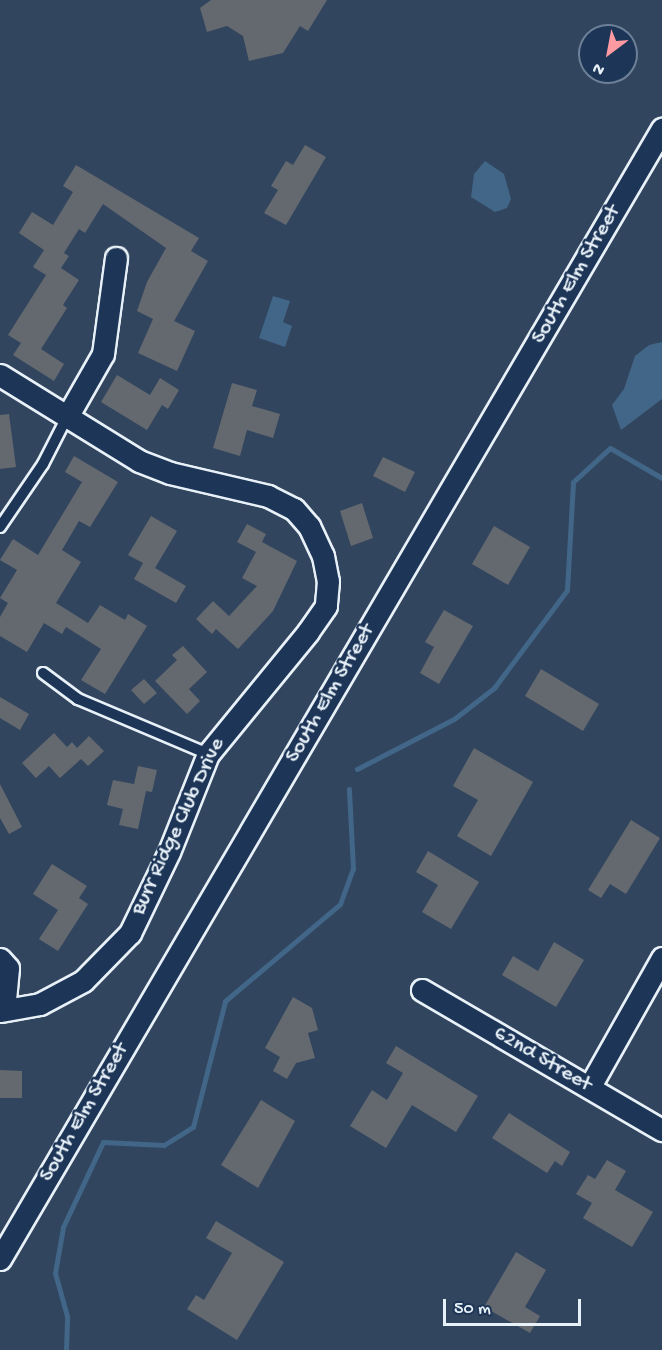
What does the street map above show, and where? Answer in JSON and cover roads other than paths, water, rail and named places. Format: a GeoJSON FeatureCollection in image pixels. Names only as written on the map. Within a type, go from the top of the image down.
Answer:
{"type":"FeatureCollection","features":[{"type":"Feature","properties":{"kind":"street","name":"South Elm Street"},"geometry":{"type":"LineString","coordinates":[[0,1259],[662,129]]}},
{"type":"Feature","properties":{"kind":"street"},"geometry":{"type":"LineString","coordinates":[[67,417],[103,354],[116,258]]}},
{"type":"Feature","properties":{"kind":"street","name":"Burr Ridge Club Drive"},"geometry":{"type":"LineString","coordinates":[[0,375],[139,461],[170,473],[282,502],[309,526],[323,556],[328,581],[326,606],[208,754],[169,852],[130,933],[83,981],[40,1004],[2,1010],[8,968],[0,959]]}},
{"type":"Feature","properties":{"kind":"street"},"geometry":{"type":"LineString","coordinates":[[590,1086],[662,958]]}},
{"type":"Feature","properties":{"kind":"street","name":"62nd Street"},"geometry":{"type":"LineString","coordinates":[[422,990],[662,1130]]}},
{"type":"Feature","properties":{"kind":"lane"},"geometry":{"type":"LineString","coordinates":[[0,527],[43,464],[67,417]]}},
{"type":"Feature","properties":{"kind":"lane"},"geometry":{"type":"LineString","coordinates":[[43,673],[78,699],[208,754]]}},
{"type":"Feature","properties":{"kind":"water"},"geometry":{"type":"Polygon","coordinates":[[[485,161],[504,174],[511,199],[507,208],[495,212],[471,197],[474,174],[485,161]]]}},
{"type":"Feature","properties":{"kind":"water"},"geometry":{"type":"Polygon","coordinates":[[[273,296],[290,301],[283,322],[292,326],[285,347],[259,338],[273,296]]]}},
{"type":"Feature","properties":{"kind":"water"},"geometry":{"type":"Polygon","coordinates":[[[662,342],[662,399],[621,430],[612,405],[624,389],[635,356],[649,345],[662,342]]]}},
{"type":"Feature","properties":{"kind":"waterway"},"geometry":{"type":"LineString","coordinates":[[357,769],[454,719],[494,688],[567,590],[573,482],[610,448],[662,478]]}},
{"type":"Feature","properties":{"kind":"waterway"},"geometry":{"type":"LineString","coordinates":[[66,1350],[67,1316],[55,1273],[63,1227],[103,1142],[164,1145],[193,1127],[225,1001],[340,904],[353,869],[349,789]]}}]}
